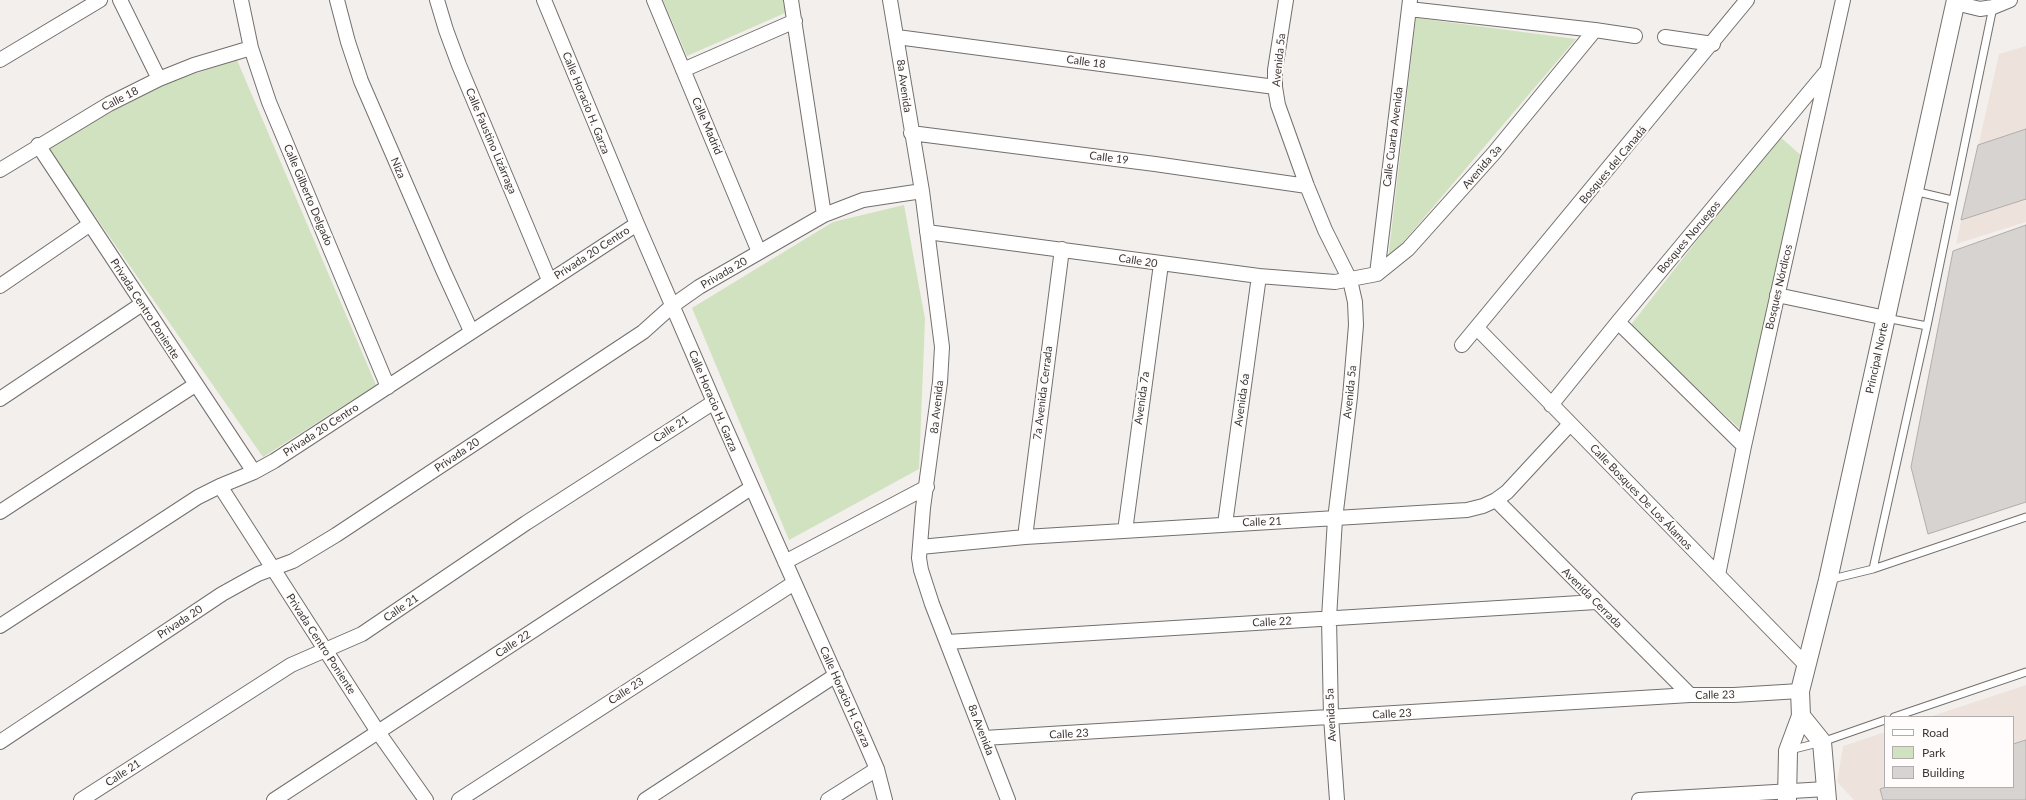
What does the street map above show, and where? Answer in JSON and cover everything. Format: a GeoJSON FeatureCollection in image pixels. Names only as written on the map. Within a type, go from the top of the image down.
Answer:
{"type":"FeatureCollection","features":[{"type":"Feature","properties":{"kind":"street"},"geometry":{"type":"LineString","coordinates":[[0,60],[100,0]]}},
{"type":"Feature","properties":{"kind":"street"},"geometry":{"type":"LineString","coordinates":[[120,0],[159,79]]}},
{"type":"Feature","properties":{"kind":"street","name":"Calle Gilberto Delgado"},"geometry":{"type":"LineString","coordinates":[[241,0],[251,48],[282,134],[388,387]]}},
{"type":"Feature","properties":{"kind":"street","name":"Niza"},"geometry":{"type":"LineString","coordinates":[[337,0],[348,42],[361,81],[442,270],[471,331]]}},
{"type":"Feature","properties":{"kind":"street","name":"Calle Faustino Lizárraga"},"geometry":{"type":"LineString","coordinates":[[437,0],[459,65],[549,280]]}},
{"type":"Feature","properties":{"kind":"street","name":"Calle Horacio H. Garza"},"geometry":{"type":"LineString","coordinates":[[544,0],[672,306],[751,488],[836,675],[876,769],[885,800]]}},
{"type":"Feature","properties":{"kind":"street","name":"Calle Madrid"},"geometry":{"type":"LineString","coordinates":[[654,0],[759,252]]}},
{"type":"Feature","properties":{"kind":"street"},"geometry":{"type":"LineString","coordinates":[[791,0],[824,215]]}},
{"type":"Feature","properties":{"kind":"street","name":"8a Avenida"},"geometry":{"type":"LineString","coordinates":[[890,0],[911,133],[922,191],[942,347],[940,382],[920,547],[921,570],[1008,800]]}},
{"type":"Feature","properties":{"kind":"street","name":"Avenida 5a"},"geometry":{"type":"LineString","coordinates":[[1286,0],[1275,70],[1275,87],[1278,105],[1307,186],[1325,230],[1350,280],[1355,302],[1356,325],[1350,396],[1335,519],[1329,618],[1331,717],[1337,800]]}},
{"type":"Feature","properties":{"kind":"street","name":"Bosques del Canadá"},"geometry":{"type":"LineString","coordinates":[[1462,344],[1477,328],[1748,0]]}},
{"type":"Feature","properties":{"kind":"street","name":"Bosques Nórdicos"},"geometry":{"type":"LineString","coordinates":[[1718,575],[1777,295],[1844,0]]}},
{"type":"Feature","properties":{"kind":"street"},"geometry":{"type":"LineString","coordinates":[[1956,2],[1980,9],[1994,3],[2010,0]]}},
{"type":"Feature","properties":{"kind":"street","name":"Principal Norte"},"geometry":{"type":"LineString","coordinates":[[1787,796],[1788,751],[1801,716],[1800,691],[1828,580],[1956,2]]}},
{"type":"Feature","properties":{"kind":"street"},"geometry":{"type":"LineString","coordinates":[[1410,4],[1635,36]]}},
{"type":"Feature","properties":{"kind":"street","name":"Calle Cuarta Avenida"},"geometry":{"type":"LineString","coordinates":[[1377,274],[1410,4]]}},
{"type":"Feature","properties":{"kind":"street"},"geometry":{"type":"LineString","coordinates":[[683,70],[795,21]]}},
{"type":"Feature","properties":{"kind":"street","name":"Avenida 3a"},"geometry":{"type":"LineString","coordinates":[[1350,280],[1377,274],[1408,249],[1489,159],[1595,30]]}},
{"type":"Feature","properties":{"kind":"street","name":"Calle 18"},"geometry":{"type":"LineString","coordinates":[[897,37],[1275,87]]}},
{"type":"Feature","properties":{"kind":"street"},"geometry":{"type":"LineString","coordinates":[[1665,37],[1713,44]]}},
{"type":"Feature","properties":{"kind":"street","name":"Calle 18"},"geometry":{"type":"LineString","coordinates":[[0,170],[38,145],[109,104],[159,79],[194,65],[251,48]]}},
{"type":"Feature","properties":{"kind":"street","name":"Bosques Noruegos"},"geometry":{"type":"LineString","coordinates":[[1551,405],[1618,322],[1828,70]]}},
{"type":"Feature","properties":{"kind":"street","name":"Calle 19"},"geometry":{"type":"LineString","coordinates":[[911,133],[1155,164],[1307,186]]}},
{"type":"Feature","properties":{"kind":"street","name":"Privada Centro Poniente"},"geometry":{"type":"LineString","coordinates":[[38,145],[89,225],[254,472]]}},
{"type":"Feature","properties":{"kind":"street","name":"Privada 20"},"geometry":{"type":"LineString","coordinates":[[0,742],[222,594],[258,574],[273,569],[311,551],[336,536],[643,332],[672,306],[699,287],[824,215],[863,200],[922,191]]}},
{"type":"Feature","properties":{"kind":"street","name":"Privada 20 Centro"},"geometry":{"type":"LineString","coordinates":[[0,626],[198,497],[254,472],[388,387],[471,331],[637,224]]}},
{"type":"Feature","properties":{"kind":"street"},"geometry":{"type":"LineString","coordinates":[[0,286],[89,225]]}},
{"type":"Feature","properties":{"kind":"street","name":"Calle 20"},"geometry":{"type":"LineString","coordinates":[[927,232],[1259,276],[1335,282],[1350,280]]}},
{"type":"Feature","properties":{"kind":"street","name":"7a Avenida Cerrada"},"geometry":{"type":"LineString","coordinates":[[1025,537],[1062,249]]}},
{"type":"Feature","properties":{"kind":"street","name":"Avenida 7a"},"geometry":{"type":"LineString","coordinates":[[1125,531],[1161,264]]}},
{"type":"Feature","properties":{"kind":"street","name":"Avenida 6a"},"geometry":{"type":"LineString","coordinates":[[1225,524],[1259,276]]}},
{"type":"Feature","properties":{"kind":"street"},"geometry":{"type":"LineString","coordinates":[[1777,295],[1886,318]]}},
{"type":"Feature","properties":{"kind":"street"},"geometry":{"type":"LineString","coordinates":[[0,399],[142,304]]}},
{"type":"Feature","properties":{"kind":"street"},"geometry":{"type":"LineString","coordinates":[[1618,322],[1744,446]]}},
{"type":"Feature","properties":{"kind":"street","name":"Calle Bosques De Los Álamos"},"geometry":{"type":"LineString","coordinates":[[1477,328],[1806,665]]}},
{"type":"Feature","properties":{"kind":"street"},"geometry":{"type":"LineString","coordinates":[[0,512],[195,385]]}},
{"type":"Feature","properties":{"kind":"street","name":"Calle 21"},"geometry":{"type":"LineString","coordinates":[[81,800],[291,664],[326,651],[362,634],[526,523],[714,402]]}},
{"type":"Feature","properties":{"kind":"street","name":"Calle 21"},"geometry":{"type":"LineString","coordinates":[[920,547],[1025,537],[1466,510],[1483,506],[1496,500],[1506,492],[1570,424]]}},
{"type":"Feature","properties":{"kind":"street","name":"Privada Centro Poniente"},"geometry":{"type":"LineString","coordinates":[[220,486],[378,732],[426,800]]}},
{"type":"Feature","properties":{"kind":"street"},"geometry":{"type":"LineString","coordinates":[[785,562],[927,486]]}},
{"type":"Feature","properties":{"kind":"street","name":"Calle 22"},"geometry":{"type":"LineString","coordinates":[[274,800],[751,488]]}},
{"type":"Feature","properties":{"kind":"street","name":"Avenida Cerrada"},"geometry":{"type":"LineString","coordinates":[[1496,500],[1690,695]]}},
{"type":"Feature","properties":{"kind":"street","name":"Calle 23"},"geometry":{"type":"LineString","coordinates":[[459,800],[794,583]]}},
{"type":"Feature","properties":{"kind":"street","name":"Calle 22"},"geometry":{"type":"LineString","coordinates":[[948,642],[1596,602]]}},
{"type":"Feature","properties":{"kind":"street"},"geometry":{"type":"LineString","coordinates":[[645,800],[836,675]]}},
{"type":"Feature","properties":{"kind":"street","name":"Calle 23"},"geometry":{"type":"LineString","coordinates":[[984,738],[1690,695],[1734,695],[1800,691]]}},
{"type":"Feature","properties":{"kind":"street"},"geometry":{"type":"LineString","coordinates":[[1639,800],[1826,794],[1822,742],[1801,716]]}},
{"type":"Feature","properties":{"kind":"street"},"geometry":{"type":"LineString","coordinates":[[828,800],[876,769]]}},
{"type":"Feature","properties":{"kind":"lane"},"geometry":{"type":"LineString","coordinates":[[1873,569],[1994,3]]}},
{"type":"Feature","properties":{"kind":"lane"},"geometry":{"type":"LineString","coordinates":[[1914,191],[1952,200]]}},
{"type":"Feature","properties":{"kind":"lane"},"geometry":{"type":"LineString","coordinates":[[1886,318],[1926,326]]}},
{"type":"Feature","properties":{"kind":"lane"},"geometry":{"type":"LineString","coordinates":[[1828,580],[1873,569],[2026,517]]}},
{"type":"Feature","properties":{"kind":"lane"},"geometry":{"type":"LineString","coordinates":[[1897,716],[2026,672]]}},
{"type":"Feature","properties":{"kind":"lane"},"geometry":{"type":"LineString","coordinates":[[1788,751],[1822,742],[1884,720]]}},
{"type":"Feature","properties":{"kind":"shaded area"},"geometry":{"type":"Polygon","coordinates":[[[2026,46],[2026,222],[1956,244],[1999,54],[2026,46]]]}},
{"type":"Feature","properties":{"kind":"shaded area"},"geometry":{"type":"Polygon","coordinates":[[[2026,685],[2026,800],[1854,800],[1837,782],[1843,746],[1884,732],[1884,788],[2014,788],[2014,716],[1932,716],[2026,685]]]}},
{"type":"Feature","properties":{"kind":"green space"},"geometry":{"type":"Polygon","coordinates":[[[663,0],[783,0],[785,13],[687,56],[663,0]]]}},
{"type":"Feature","properties":{"kind":"green space"},"geometry":{"type":"Polygon","coordinates":[[[1416,18],[1576,39],[1388,260],[1416,18]]]}},
{"type":"Feature","properties":{"kind":"green space"},"geometry":{"type":"Polygon","coordinates":[[[237,60],[376,385],[263,457],[47,147],[160,85],[237,60]]]}},
{"type":"Feature","properties":{"kind":"green space"},"geometry":{"type":"Polygon","coordinates":[[[1779,136],[1803,157],[1741,430],[1630,326],[1779,136]]]}},
{"type":"Feature","properties":{"kind":"green space"},"geometry":{"type":"Polygon","coordinates":[[[904,205],[925,319],[919,469],[789,540],[692,308],[833,222],[904,205]]]}},
{"type":"Feature","properties":{"kind":"building"},"geometry":{"type":"Polygon","coordinates":[[[2026,129],[2026,199],[1961,220],[1978,145],[2026,129]]]}},
{"type":"Feature","properties":{"kind":"building"},"geometry":{"type":"Polygon","coordinates":[[[2026,225],[2026,502],[1928,534],[1911,467],[1953,251],[2026,225]]]}},
{"type":"Feature","properties":{"kind":"building"},"geometry":{"type":"Polygon","coordinates":[[[2026,740],[2026,800],[1883,800],[1880,789],[1884,788],[2014,788],[2014,744],[2026,740]]]}}]}
